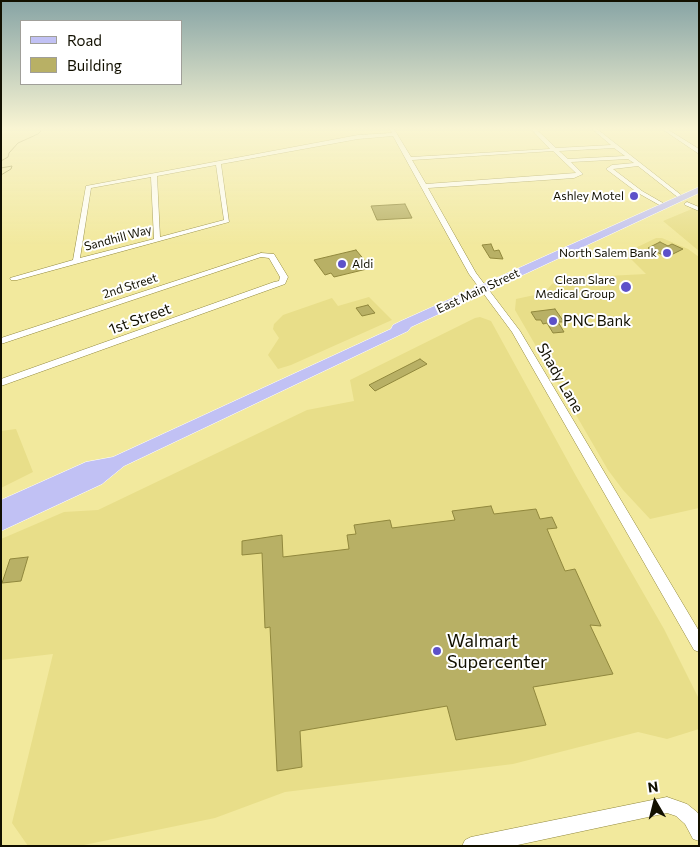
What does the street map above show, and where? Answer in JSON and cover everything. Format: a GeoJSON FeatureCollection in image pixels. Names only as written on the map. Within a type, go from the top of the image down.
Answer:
{"type":"FeatureCollection","features":[{"type":"Feature","properties":{"kind":"main road","name":"East Main Street"},"geometry":{"type":"LineString","coordinates":[[1,523],[96,479],[118,462],[404,328],[405,324],[487,292],[685,201],[699,190]]}},
{"type":"Feature","properties":{"kind":"main road","name":"East Main Street"},"geometry":{"type":"LineString","coordinates":[[342,358],[354,359],[665,206],[699,198]]}},
{"type":"Feature","properties":{"kind":"main road","name":"East Main Street"},"geometry":{"type":"LineString","coordinates":[[1,508],[92,467],[118,462]]}},
{"type":"Feature","properties":{"kind":"street"},"geometry":{"type":"LineString","coordinates":[[76,261],[88,187],[189,169]]}},
{"type":"Feature","properties":{"kind":"street","name":"Sandhill Way"},"geometry":{"type":"LineString","coordinates":[[14,278],[227,221],[219,169]]}},
{"type":"Feature","properties":{"kind":"street","name":"Shady Lane"},"geometry":{"type":"LineString","coordinates":[[415,169],[473,274],[516,331],[699,644]]}},
{"type":"Feature","properties":{"kind":"street"},"geometry":{"type":"LineString","coordinates":[[424,186],[579,175],[580,172],[576,169]]}},
{"type":"Feature","properties":{"kind":"street"},"geometry":{"type":"LineString","coordinates":[[610,169],[640,192],[665,206]]}},
{"type":"Feature","properties":{"kind":"street"},"geometry":{"type":"LineString","coordinates":[[645,169],[685,201],[699,209]]}},
{"type":"Feature","properties":{"kind":"street"},"geometry":{"type":"LineString","coordinates":[[154,175],[157,239]]}},
{"type":"Feature","properties":{"kind":"street","name":"1st Street"},"geometry":{"type":"LineString","coordinates":[[1,383],[282,282],[284,277],[271,256],[265,254]]}},
{"type":"Feature","properties":{"kind":"street","name":"2nd Street"},"geometry":{"type":"LineString","coordinates":[[1,341],[265,254]]}},
{"type":"Feature","properties":{"kind":"street"},"geometry":{"type":"LineString","coordinates":[[471,846],[667,805],[681,810],[692,818],[699,833]]}},
{"type":"Feature","properties":{"kind":"shaded area"},"geometry":{"type":"Polygon","coordinates":[[[699,206],[699,251],[663,221],[699,206]]]}},
{"type":"Feature","properties":{"kind":"shaded area"},"geometry":{"type":"Polygon","coordinates":[[[656,238],[662,238],[688,249],[699,257],[699,508],[650,519],[623,490],[608,470],[515,310],[516,299],[544,293],[552,284],[567,278],[646,274],[625,253],[656,238]]]}},
{"type":"Feature","properties":{"kind":"shaded area"},"geometry":{"type":"Polygon","coordinates":[[[369,297],[392,320],[278,369],[268,355],[279,338],[273,329],[274,324],[283,315],[332,298],[338,306],[369,297]]]}},
{"type":"Feature","properties":{"kind":"shaded area"},"geometry":{"type":"Polygon","coordinates":[[[480,317],[491,321],[576,476],[664,629],[699,699],[699,729],[667,739],[638,732],[513,764],[285,792],[215,818],[79,846],[28,846],[12,823],[53,654],[1,660],[1,539],[64,512],[98,510],[307,410],[354,401],[350,380],[480,317]]]}},
{"type":"Feature","properties":{"kind":"shaded area"},"geometry":{"type":"Polygon","coordinates":[[[16,429],[33,472],[1,488],[1,431],[16,429]]]}},
{"type":"Feature","properties":{"kind":"building"},"geometry":{"type":"Polygon","coordinates":[[[405,204],[412,218],[377,220],[371,206],[405,204]]]}},
{"type":"Feature","properties":{"kind":"building","name":"North Salem Bank"},"geometry":{"type":"Polygon","coordinates":[[[660,242],[668,246],[672,244],[683,249],[667,257],[648,248],[660,242]]]}},
{"type":"Feature","properties":{"kind":"building"},"geometry":{"type":"Polygon","coordinates":[[[491,244],[494,251],[499,250],[503,259],[490,258],[482,245],[491,244]]]}},
{"type":"Feature","properties":{"kind":"building","name":"Aldi"},"geometry":{"type":"Polygon","coordinates":[[[356,250],[371,268],[334,277],[331,273],[325,275],[314,260],[356,250]]]}},
{"type":"Feature","properties":{"kind":"building"},"geometry":{"type":"Polygon","coordinates":[[[368,305],[375,313],[362,316],[356,308],[368,305]]]}},
{"type":"Feature","properties":{"kind":"building","name":"PNC Bank"},"geometry":{"type":"Polygon","coordinates":[[[555,309],[564,322],[558,322],[564,332],[553,333],[547,323],[543,324],[541,320],[536,320],[531,312],[555,309]]]}},
{"type":"Feature","properties":{"kind":"building"},"geometry":{"type":"Polygon","coordinates":[[[420,359],[427,364],[375,391],[369,385],[420,359]]]}},
{"type":"Feature","properties":{"kind":"building","name":"Walmart Supercenter"},"geometry":{"type":"Polygon","coordinates":[[[491,506],[494,514],[536,509],[540,519],[552,517],[557,528],[547,529],[565,571],[575,569],[601,626],[590,625],[613,674],[533,687],[546,725],[456,740],[447,706],[300,731],[302,767],[277,771],[270,627],[265,628],[262,553],[242,555],[242,541],[282,535],[283,557],[349,549],[347,535],[356,534],[354,525],[390,520],[392,528],[455,520],[452,511],[491,506]]]}},
{"type":"Feature","properties":{"kind":"building"},"geometry":{"type":"Polygon","coordinates":[[[28,557],[21,581],[2,583],[10,559],[28,557]]]}},
{"type":"Feature","properties":{"kind":"waterway"},"geometry":{"type":"LineString","coordinates":[[1,175],[11,169]]}},
{"type":"Feature","properties":{"kind":"place","name":"Ashley Motel"},"geometry":{"type":"Point","coordinates":[634,196]}},
{"type":"Feature","properties":{"kind":"place","name":"North Salem Bank"},"geometry":{"type":"Point","coordinates":[667,253]}},
{"type":"Feature","properties":{"kind":"place","name":"Aldi"},"geometry":{"type":"Point","coordinates":[342,264]}},
{"type":"Feature","properties":{"kind":"place","name":"Clean Slare Medical Group"},"geometry":{"type":"Point","coordinates":[626,287]}},
{"type":"Feature","properties":{"kind":"place","name":"PNC Bank"},"geometry":{"type":"Point","coordinates":[553,321]}},
{"type":"Feature","properties":{"kind":"place","name":"Walmart Supercenter"},"geometry":{"type":"Point","coordinates":[437,651]}}]}
